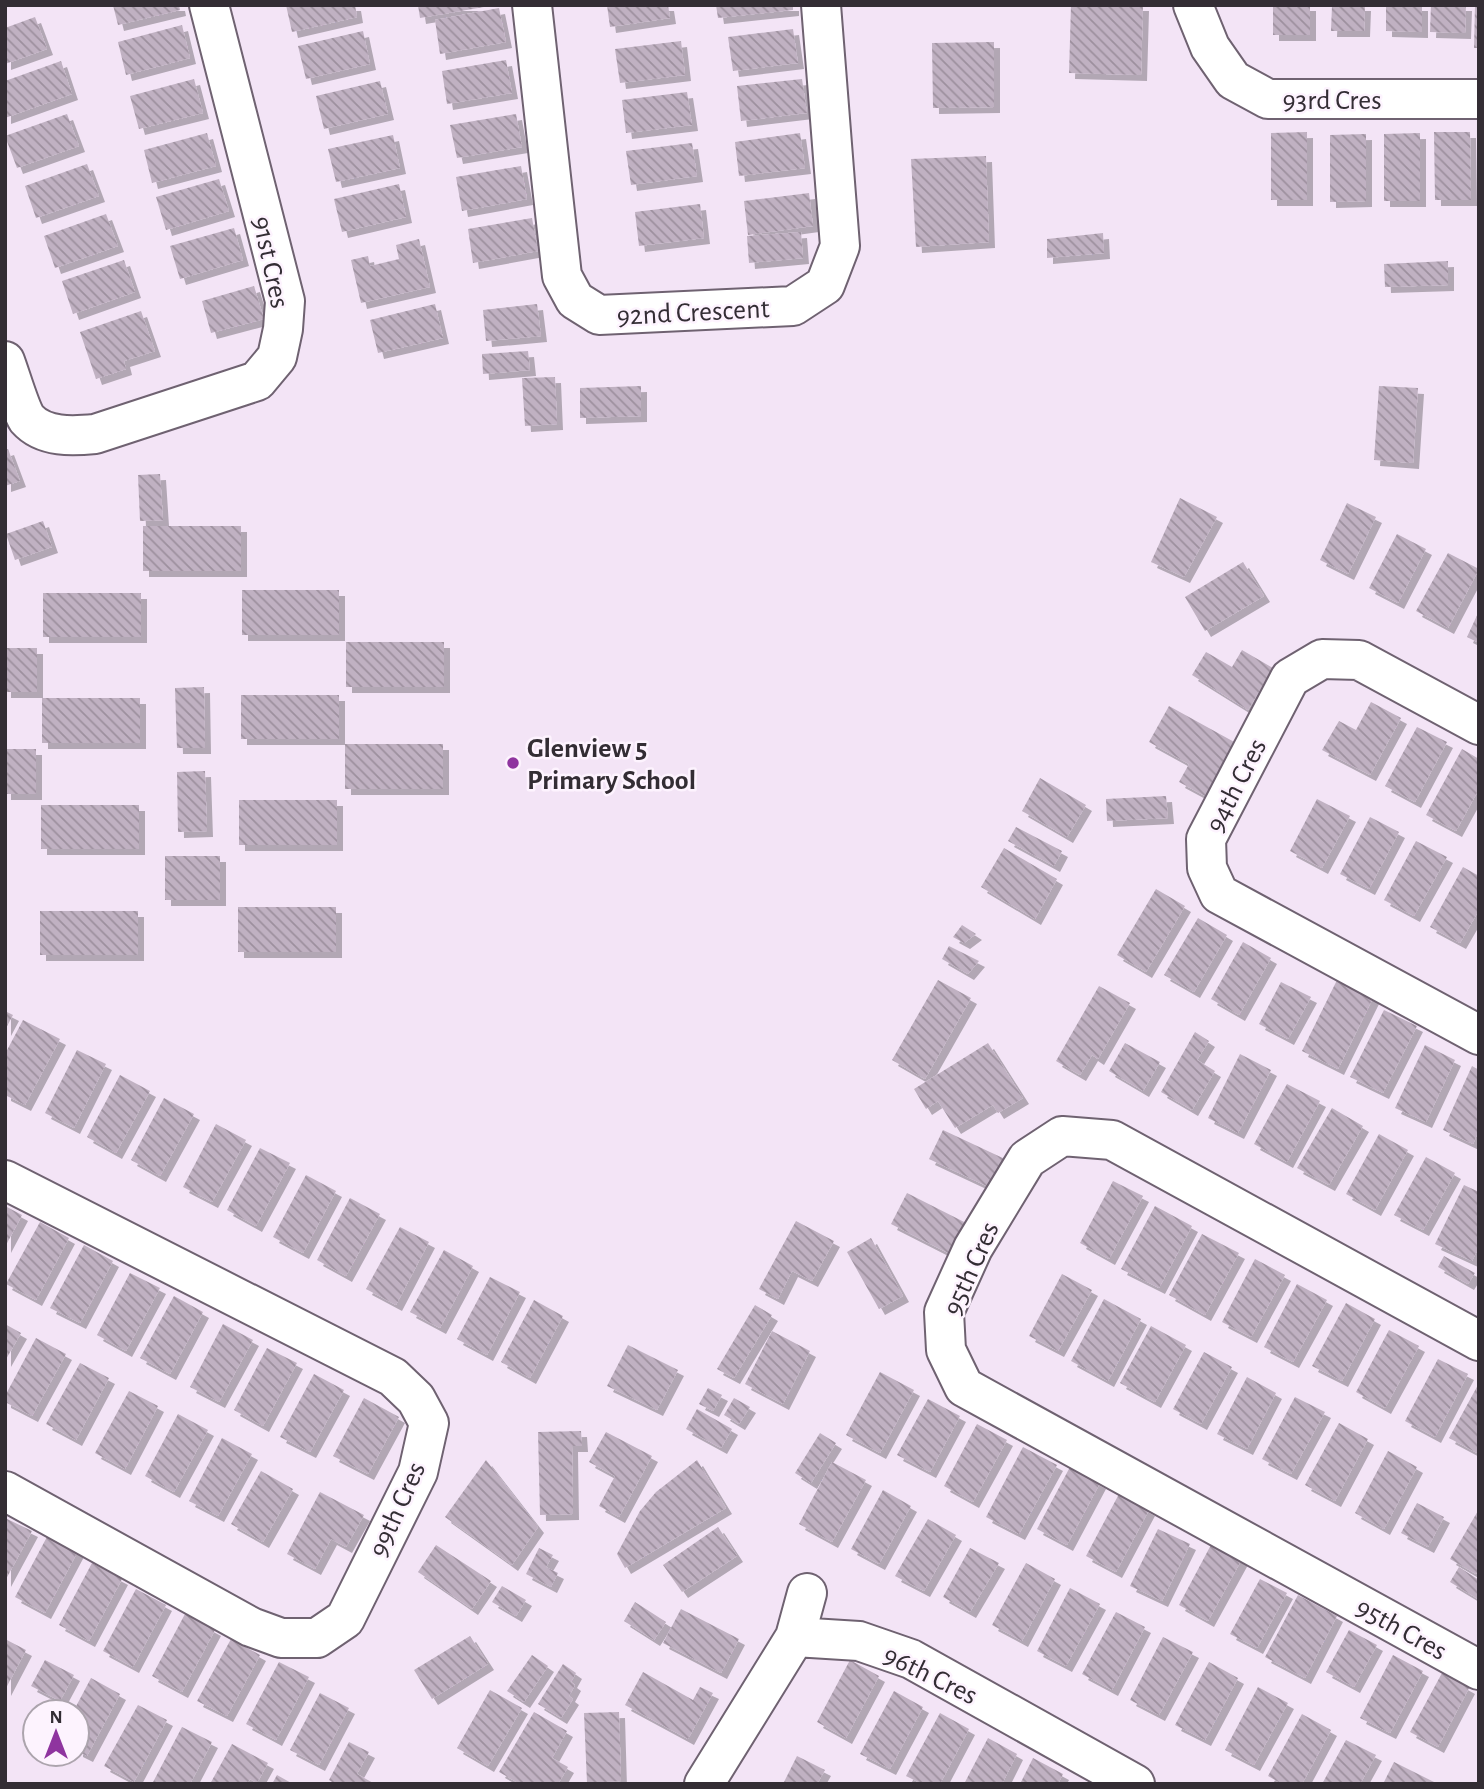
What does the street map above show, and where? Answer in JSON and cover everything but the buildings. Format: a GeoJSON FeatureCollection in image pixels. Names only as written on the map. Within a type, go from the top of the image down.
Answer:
{"type":"FeatureCollection","features":[{"type":"Feature","properties":{"kind":"street","name":"91st Cres"},"geometry":{"type":"LineString","coordinates":[[5,361],[26,418],[42,430],[69,436],[95,433],[257,381],[277,357],[284,329],[285,302],[209,5]]}},
{"type":"Feature","properties":{"kind":"street","name":"92nd Crescent"},"geometry":{"type":"LineString","coordinates":[[532,5],[562,276],[575,300],[599,316],[793,306],[825,285],[840,246],[821,5]]}},
{"type":"Feature","properties":{"kind":"street","name":"93rd Cres"},"geometry":{"type":"LineString","coordinates":[[1193,5],[1210,47],[1233,80],[1268,99],[1479,99]]}},
{"type":"Feature","properties":{"kind":"street","name":"94th Cres"},"geometry":{"type":"LineString","coordinates":[[1479,724],[1359,660],[1322,659],[1290,678],[1206,839],[1207,869],[1219,894],[1479,1035]]}},
{"type":"Feature","properties":{"kind":"street","name":"95th Cres"},"geometry":{"type":"LineString","coordinates":[[1479,1341],[1112,1140],[1062,1136],[1027,1159],[973,1248],[944,1312],[946,1350],[964,1387],[1479,1670]]}},
{"type":"Feature","properties":{"kind":"street","name":"99th Cres"},"geometry":{"type":"LineString","coordinates":[[5,1180],[393,1377],[416,1399],[429,1423],[418,1472],[345,1619],[317,1638],[281,1638],[251,1627],[5,1491]]}},
{"type":"Feature","properties":{"kind":"street"},"geometry":{"type":"LineString","coordinates":[[704,1784],[795,1637],[807,1593]]}},
{"type":"Feature","properties":{"kind":"street","name":"96th Cres"},"geometry":{"type":"LineString","coordinates":[[795,1637],[859,1641],[911,1659],[1135,1784]]}},
{"type":"Feature","properties":{"kind":"place","name":"Glenview 5 Primary School"},"geometry":{"type":"Point","coordinates":[513,763]}}]}
